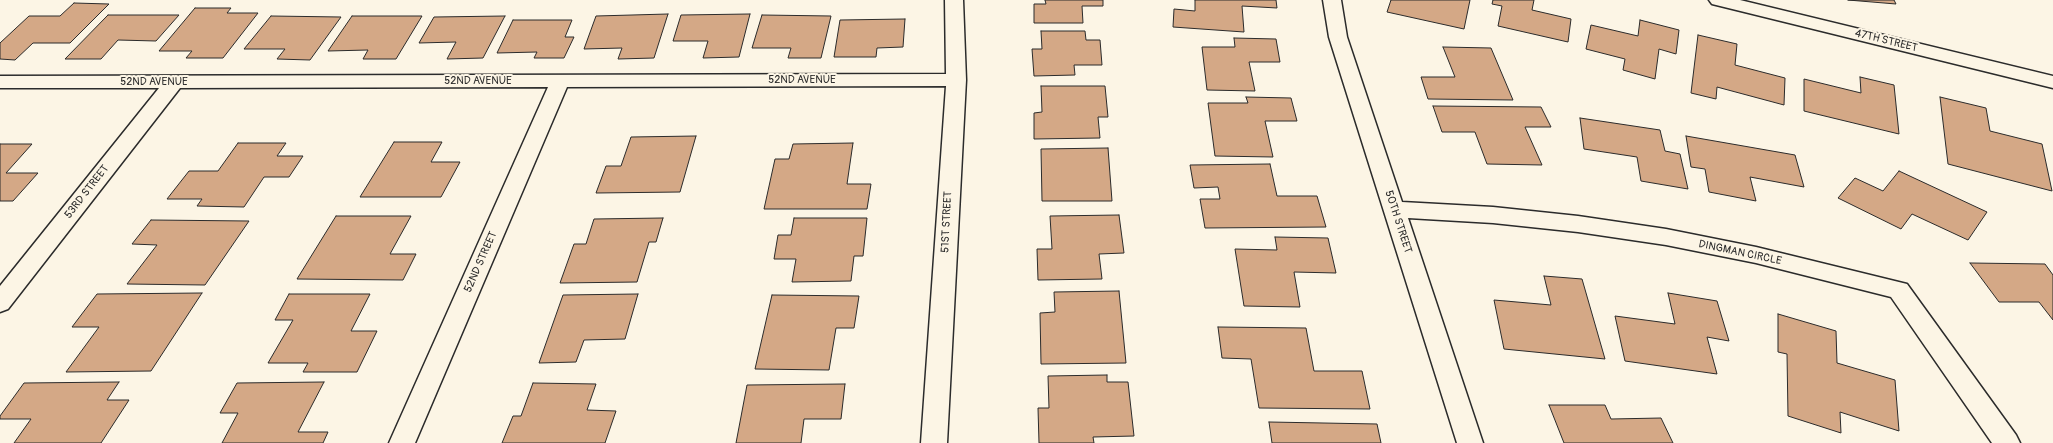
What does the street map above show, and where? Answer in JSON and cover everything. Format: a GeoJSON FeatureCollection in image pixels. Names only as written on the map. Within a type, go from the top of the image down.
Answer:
{"type":"FeatureCollection","features":[{"type":"Feature","properties":{"kind":"street","name":"51ST STREET"},"geometry":{"type":"LineString","coordinates":[[934,443],[956,80],[954,0]]}},
{"type":"Feature","properties":{"kind":"street","name":"50TH STREET"},"geometry":{"type":"LineString","coordinates":[[1332,0],[1338,37],[1470,443]]}},
{"type":"Feature","properties":{"kind":"street","name":"47TH STREET"},"geometry":{"type":"LineString","coordinates":[[1718,0],[2053,82]]}},
{"type":"Feature","properties":{"kind":"street","name":"52ND AVENUE"},"geometry":{"type":"LineString","coordinates":[[0,82],[956,80]]}},
{"type":"Feature","properties":{"kind":"street","name":"52ND STREET"},"geometry":{"type":"LineString","coordinates":[[402,443],[560,81]]}},
{"type":"Feature","properties":{"kind":"street","name":"53RD STREET"},"geometry":{"type":"LineString","coordinates":[[0,302],[174,82]]}},
{"type":"Feature","properties":{"kind":"street","name":"DINGMAN CIRCLE"},"geometry":{"type":"LineString","coordinates":[[1393,209],[1547,221],[1666,238],[1756,255],[1899,290],[2007,443]]}},
{"type":"Feature","properties":{"kind":"building"},"geometry":{"type":"Polygon","coordinates":[[[1045,0],[1103,0],[1103,6],[1082,6],[1083,23],[1034,23],[1034,4],[1046,4],[1045,0]]]}},
{"type":"Feature","properties":{"kind":"building"},"geometry":{"type":"Polygon","coordinates":[[[1195,0],[1276,0],[1277,8],[1242,6],[1244,32],[1173,27],[1174,9],[1195,11],[1195,0]]]}},
{"type":"Feature","properties":{"kind":"building"},"geometry":{"type":"Polygon","coordinates":[[[1391,0],[1470,0],[1464,29],[1387,12],[1391,0]]]}},
{"type":"Feature","properties":{"kind":"building"},"geometry":{"type":"Polygon","coordinates":[[[1493,0],[1534,0],[1532,10],[1571,19],[1568,42],[1498,26],[1502,6],[1492,4],[1493,0]]]}},
{"type":"Feature","properties":{"kind":"building"},"geometry":{"type":"Polygon","coordinates":[[[1848,0],[1894,0],[1896,4],[1848,0]]]}},
{"type":"Feature","properties":{"kind":"building"},"geometry":{"type":"Polygon","coordinates":[[[74,3],[109,4],[70,43],[33,43],[15,60],[0,59],[0,43],[29,16],[60,16],[74,3]]]}},
{"type":"Feature","properties":{"kind":"building"},"geometry":{"type":"Polygon","coordinates":[[[195,8],[231,8],[227,13],[258,13],[223,58],[186,58],[192,51],[159,51],[195,8]]]}},
{"type":"Feature","properties":{"kind":"building"},"geometry":{"type":"Polygon","coordinates":[[[668,14],[654,58],[618,59],[622,48],[584,49],[596,16],[668,14]]]}},
{"type":"Feature","properties":{"kind":"building"},"geometry":{"type":"Polygon","coordinates":[[[750,14],[739,57],[703,58],[708,41],[673,41],[681,15],[750,14]]]}},
{"type":"Feature","properties":{"kind":"building"},"geometry":{"type":"Polygon","coordinates":[[[108,15],[179,15],[156,41],[118,40],[101,59],[65,59],[108,15]]]}},
{"type":"Feature","properties":{"kind":"building"},"geometry":{"type":"Polygon","coordinates":[[[762,15],[831,16],[821,58],[788,58],[791,48],[752,48],[762,15]]]}},
{"type":"Feature","properties":{"kind":"building"},"geometry":{"type":"Polygon","coordinates":[[[271,16],[341,17],[310,60],[277,59],[285,49],[244,49],[271,16]]]}},
{"type":"Feature","properties":{"kind":"building"},"geometry":{"type":"Polygon","coordinates":[[[352,16],[422,16],[396,59],[363,59],[368,50],[328,51],[352,16]]]}},
{"type":"Feature","properties":{"kind":"building"},"geometry":{"type":"Polygon","coordinates":[[[505,16],[483,58],[447,59],[456,42],[419,43],[434,17],[505,16]]]}},
{"type":"Feature","properties":{"kind":"building"},"geometry":{"type":"Polygon","coordinates":[[[905,19],[903,47],[877,48],[876,57],[834,57],[840,20],[905,19]]]}},
{"type":"Feature","properties":{"kind":"building"},"geometry":{"type":"Polygon","coordinates":[[[513,20],[572,20],[565,37],[574,37],[564,58],[534,58],[537,52],[497,53],[513,20]]]}},
{"type":"Feature","properties":{"kind":"building"},"geometry":{"type":"Polygon","coordinates":[[[1640,20],[1679,30],[1676,54],[1659,49],[1655,79],[1623,70],[1625,59],[1586,49],[1591,25],[1638,36],[1640,20]]]}},
{"type":"Feature","properties":{"kind":"building"},"geometry":{"type":"Polygon","coordinates":[[[1041,31],[1085,31],[1086,40],[1100,40],[1102,65],[1074,65],[1075,75],[1034,76],[1032,49],[1042,49],[1041,31]]]}},
{"type":"Feature","properties":{"kind":"building"},"geometry":{"type":"Polygon","coordinates":[[[1698,35],[1737,44],[1735,65],[1785,78],[1784,105],[1717,87],[1716,99],[1691,93],[1698,35]]]}},
{"type":"Feature","properties":{"kind":"building"},"geometry":{"type":"Polygon","coordinates":[[[1234,38],[1276,39],[1280,62],[1249,62],[1255,91],[1207,90],[1202,47],[1235,47],[1234,38]]]}},
{"type":"Feature","properties":{"kind":"building"},"geometry":{"type":"Polygon","coordinates":[[[1443,47],[1491,48],[1513,100],[1428,99],[1421,77],[1455,77],[1443,47]]]}},
{"type":"Feature","properties":{"kind":"building"},"geometry":{"type":"Polygon","coordinates":[[[1860,77],[1894,85],[1899,134],[1804,111],[1804,79],[1861,93],[1860,77]]]}},
{"type":"Feature","properties":{"kind":"building"},"geometry":{"type":"Polygon","coordinates":[[[1041,86],[1105,86],[1108,117],[1098,117],[1100,138],[1034,139],[1034,113],[1042,112],[1041,86]]]}},
{"type":"Feature","properties":{"kind":"building"},"geometry":{"type":"Polygon","coordinates":[[[1246,97],[1291,98],[1297,121],[1265,121],[1273,157],[1215,156],[1208,103],[1248,103],[1246,97]]]}},
{"type":"Feature","properties":{"kind":"building"},"geometry":{"type":"Polygon","coordinates":[[[1940,97],[1986,108],[1990,131],[2042,144],[2052,191],[1948,164],[1940,97]]]}},
{"type":"Feature","properties":{"kind":"building"},"geometry":{"type":"Polygon","coordinates":[[[1433,106],[1541,107],[1551,127],[1525,127],[1542,165],[1487,164],[1475,132],[1442,132],[1433,106]]]}},
{"type":"Feature","properties":{"kind":"building"},"geometry":{"type":"Polygon","coordinates":[[[1580,118],[1660,130],[1665,151],[1680,154],[1688,189],[1641,181],[1637,157],[1584,149],[1580,118]]]}},
{"type":"Feature","properties":{"kind":"building"},"geometry":{"type":"Polygon","coordinates":[[[696,136],[680,192],[596,193],[606,166],[621,166],[631,137],[696,136]]]}},
{"type":"Feature","properties":{"kind":"building"},"geometry":{"type":"Polygon","coordinates":[[[1686,136],[1795,155],[1804,187],[1750,177],[1756,201],[1709,192],[1705,169],[1691,167],[1686,136]]]}},
{"type":"Feature","properties":{"kind":"building"},"geometry":{"type":"Polygon","coordinates":[[[394,142],[442,142],[431,162],[460,162],[441,197],[360,197],[394,142]]]}},
{"type":"Feature","properties":{"kind":"building"},"geometry":{"type":"Polygon","coordinates":[[[238,143],[286,143],[277,156],[303,156],[289,177],[264,177],[244,207],[197,206],[202,199],[167,199],[189,171],[218,171],[238,143]]]}},
{"type":"Feature","properties":{"kind":"building"},"geometry":{"type":"Polygon","coordinates":[[[853,143],[847,184],[871,184],[867,209],[764,209],[775,159],[789,159],[793,144],[853,143]]]}},
{"type":"Feature","properties":{"kind":"building"},"geometry":{"type":"Polygon","coordinates":[[[0,144],[32,144],[6,173],[38,173],[13,201],[0,201],[0,144]]]}},
{"type":"Feature","properties":{"kind":"building"},"geometry":{"type":"Polygon","coordinates":[[[1108,148],[1112,201],[1042,201],[1041,149],[1108,148]]]}},
{"type":"Feature","properties":{"kind":"building"},"geometry":{"type":"Polygon","coordinates":[[[1270,164],[1277,196],[1317,196],[1326,227],[1205,228],[1200,199],[1220,199],[1218,187],[1194,188],[1190,165],[1270,164]]]}},
{"type":"Feature","properties":{"kind":"building"},"geometry":{"type":"Polygon","coordinates":[[[1899,171],[1987,212],[1968,240],[1912,214],[1901,229],[1838,198],[1855,178],[1883,191],[1899,171]]]}},
{"type":"Feature","properties":{"kind":"building"},"geometry":{"type":"Polygon","coordinates":[[[1119,215],[1124,253],[1099,254],[1102,279],[1038,280],[1037,249],[1052,249],[1050,216],[1119,215]]]}},
{"type":"Feature","properties":{"kind":"building"},"geometry":{"type":"Polygon","coordinates":[[[336,216],[411,216],[390,254],[416,254],[403,280],[297,279],[336,216]]]}},
{"type":"Feature","properties":{"kind":"building"},"geometry":{"type":"Polygon","coordinates":[[[663,218],[656,242],[649,242],[637,282],[560,283],[574,244],[586,244],[594,219],[663,218]]]}},
{"type":"Feature","properties":{"kind":"building"},"geometry":{"type":"Polygon","coordinates":[[[794,218],[867,218],[863,256],[854,256],[851,281],[792,282],[796,259],[774,259],[778,235],[791,235],[794,218]]]}},
{"type":"Feature","properties":{"kind":"building"},"geometry":{"type":"Polygon","coordinates":[[[151,220],[249,221],[205,285],[127,284],[157,245],[132,244],[151,220]]]}},
{"type":"Feature","properties":{"kind":"building"},"geometry":{"type":"Polygon","coordinates":[[[1275,237],[1328,238],[1336,273],[1294,272],[1300,307],[1244,306],[1235,249],[1277,250],[1275,237]]]}},
{"type":"Feature","properties":{"kind":"building"},"geometry":{"type":"Polygon","coordinates":[[[1970,263],[2045,264],[2053,275],[2053,320],[2039,302],[1999,302],[1970,263]]]}},
{"type":"Feature","properties":{"kind":"building"},"geometry":{"type":"Polygon","coordinates":[[[1544,276],[1582,279],[1605,359],[1504,349],[1494,300],[1551,305],[1544,276]]]}},
{"type":"Feature","properties":{"kind":"building"},"geometry":{"type":"Polygon","coordinates":[[[1119,291],[1126,363],[1041,364],[1040,313],[1055,312],[1054,292],[1119,291]]]}},
{"type":"Feature","properties":{"kind":"building"},"geometry":{"type":"Polygon","coordinates":[[[202,293],[151,371],[66,372],[99,327],[72,327],[97,294],[202,293]]]}},
{"type":"Feature","properties":{"kind":"building"},"geometry":{"type":"Polygon","coordinates":[[[1668,293],[1717,301],[1729,341],[1707,337],[1717,374],[1625,361],[1615,316],[1675,324],[1668,293]]]}},
{"type":"Feature","properties":{"kind":"building"},"geometry":{"type":"Polygon","coordinates":[[[289,294],[370,294],[351,331],[377,331],[357,372],[303,372],[308,363],[268,363],[293,320],[275,320],[289,294]]]}},
{"type":"Feature","properties":{"kind":"building"},"geometry":{"type":"Polygon","coordinates":[[[638,294],[625,339],[584,340],[576,362],[539,363],[563,295],[638,294]]]}},
{"type":"Feature","properties":{"kind":"building"},"geometry":{"type":"Polygon","coordinates":[[[772,295],[859,296],[854,328],[836,328],[829,370],[755,369],[772,295]]]}},
{"type":"Feature","properties":{"kind":"building"},"geometry":{"type":"Polygon","coordinates":[[[1778,314],[1836,331],[1837,363],[1895,380],[1899,431],[1840,412],[1841,433],[1788,416],[1787,354],[1778,352],[1778,314]]]}},
{"type":"Feature","properties":{"kind":"building"},"geometry":{"type":"Polygon","coordinates":[[[1218,327],[1306,328],[1314,371],[1362,371],[1370,409],[1259,408],[1251,359],[1222,358],[1218,327]]]}},
{"type":"Feature","properties":{"kind":"building"},"geometry":{"type":"Polygon","coordinates":[[[1107,375],[1107,382],[1128,382],[1134,436],[1093,437],[1094,443],[1039,443],[1038,408],[1049,408],[1048,376],[1107,375]]]}},
{"type":"Feature","properties":{"kind":"building"},"geometry":{"type":"Polygon","coordinates":[[[119,382],[107,400],[129,400],[101,443],[14,443],[31,419],[0,419],[0,416],[24,383],[119,382]]]}},
{"type":"Feature","properties":{"kind":"building"},"geometry":{"type":"Polygon","coordinates":[[[324,382],[298,432],[328,432],[323,443],[222,443],[238,413],[220,413],[237,383],[324,382]]]}},
{"type":"Feature","properties":{"kind":"building"},"geometry":{"type":"Polygon","coordinates":[[[533,383],[596,384],[587,410],[616,411],[605,443],[502,443],[513,416],[521,416],[533,383]]]}},
{"type":"Feature","properties":{"kind":"building"},"geometry":{"type":"Polygon","coordinates":[[[845,384],[841,419],[804,419],[801,443],[736,443],[747,385],[845,384]]]}},
{"type":"Feature","properties":{"kind":"building"},"geometry":{"type":"Polygon","coordinates":[[[1549,405],[1605,405],[1611,419],[1661,418],[1673,443],[1564,443],[1549,405]]]}},
{"type":"Feature","properties":{"kind":"building"},"geometry":{"type":"Polygon","coordinates":[[[1269,422],[1377,424],[1381,443],[1272,443],[1269,422]]]}}]}
